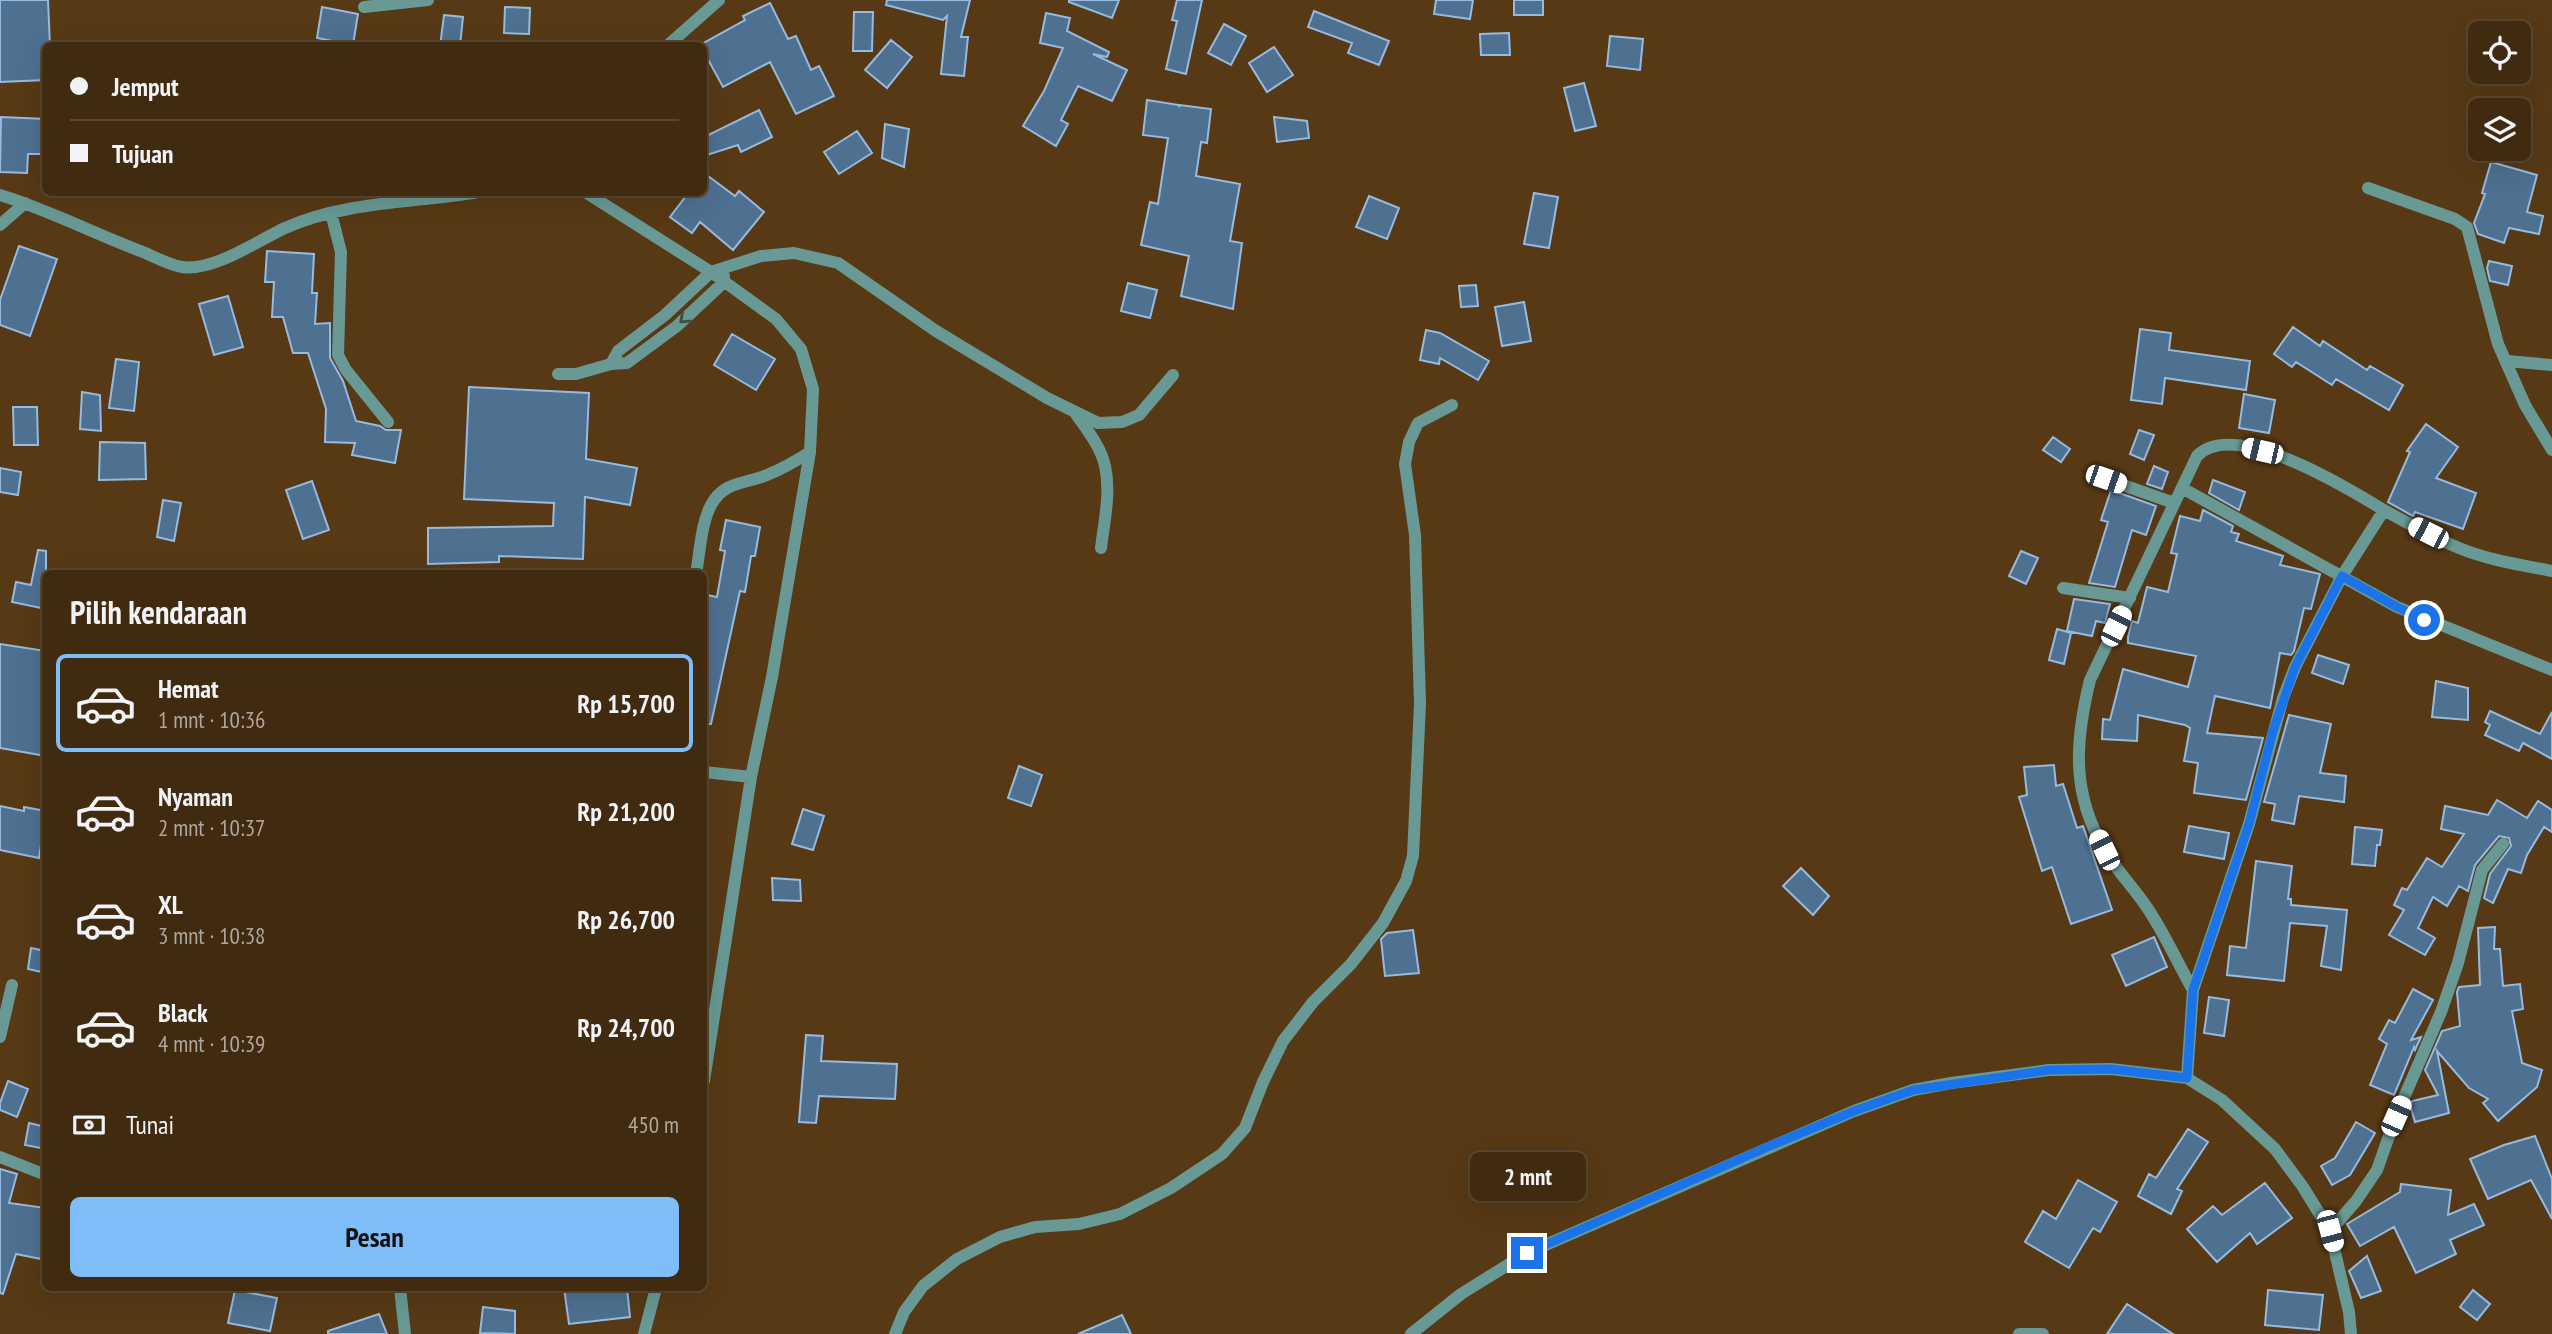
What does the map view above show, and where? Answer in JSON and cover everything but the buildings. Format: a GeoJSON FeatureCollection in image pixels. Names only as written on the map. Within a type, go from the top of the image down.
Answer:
{"type":"FeatureCollection","features":[{"type":"Feature","properties":{"kind":"street"},"geometry":{"type":"LineString","coordinates":[[364,7],[428,0]]}},
{"type":"Feature","properties":{"kind":"street"},"geometry":{"type":"LineString","coordinates":[[672,42],[719,0]]}},
{"type":"Feature","properties":{"kind":"street"},"geometry":{"type":"LineString","coordinates":[[2368,188],[2455,219],[2467,227],[2498,344],[2525,405],[2552,450]]}},
{"type":"Feature","properties":{"kind":"street"},"geometry":{"type":"LineString","coordinates":[[0,195],[183,268],[213,262],[254,246],[286,227],[331,213],[450,196]]}},
{"type":"Feature","properties":{"kind":"street"},"geometry":{"type":"LineString","coordinates":[[591,196],[710,272],[724,275],[776,319],[801,349],[813,389],[810,452],[772,677],[751,777],[707,1062]]}},
{"type":"Feature","properties":{"kind":"street"},"geometry":{"type":"LineString","coordinates":[[0,225],[25,203]]}},
{"type":"Feature","properties":{"kind":"street"},"geometry":{"type":"LineString","coordinates":[[331,213],[341,252],[338,355],[346,370],[388,422]]}},
{"type":"Feature","properties":{"kind":"street"},"geometry":{"type":"LineString","coordinates":[[558,374],[576,374],[627,363],[677,326],[724,275],[761,256],[794,253],[838,263],[936,331],[1076,414],[1098,423],[1122,422],[1139,415],[1173,375]]}},
{"type":"Feature","properties":{"kind":"street"},"geometry":{"type":"LineString","coordinates":[[611,365],[618,351],[665,315],[710,272]]}},
{"type":"Feature","properties":{"kind":"street"},"geometry":{"type":"LineString","coordinates":[[2507,360],[2552,365]]}},
{"type":"Feature","properties":{"kind":"street"},"geometry":{"type":"LineString","coordinates":[[895,1334],[904,1312],[923,1286],[957,1259],[1000,1237],[1035,1227],[1079,1224],[1120,1214],[1171,1188],[1222,1154],[1245,1128],[1283,1041],[1313,1002],[1351,964],[1383,923],[1406,881],[1413,856],[1420,704],[1416,545],[1405,464],[1409,442],[1418,423],[1452,405]]}},
{"type":"Feature","properties":{"kind":"street"},"geometry":{"type":"LineString","coordinates":[[1076,414],[1096,445],[1105,466],[1108,492],[1101,548]]}},
{"type":"Feature","properties":{"kind":"street"},"geometry":{"type":"LineString","coordinates":[[2193,990],[2147,907],[2104,850],[2085,808],[2079,785],[2079,757],[2085,699],[2090,680],[2197,456],[2211,446],[2238,446],[2282,456],[2337,481],[2384,510],[2460,548],[2502,561],[2552,571]]}},
{"type":"Feature","properties":{"kind":"street"},"geometry":{"type":"LineString","coordinates":[[697,570],[707,516],[711,504],[722,491],[732,484],[762,477],[785,467],[810,452]]}},
{"type":"Feature","properties":{"kind":"street"},"geometry":{"type":"LineString","coordinates":[[2106,479],[2174,503]]}},
{"type":"Feature","properties":{"kind":"street"},"geometry":{"type":"LineString","coordinates":[[2182,488],[2397,607],[2552,670]]}},
{"type":"Feature","properties":{"kind":"street"},"geometry":{"type":"LineString","coordinates":[[2187,1078],[2193,990],[2249,824],[2283,698],[2295,667],[2342,576],[2384,510]]}},
{"type":"Feature","properties":{"kind":"street"},"geometry":{"type":"LineString","coordinates":[[2063,588],[2130,598]]}},
{"type":"Feature","properties":{"kind":"street"},"geometry":{"type":"LineString","coordinates":[[707,772],[751,777]]}},
{"type":"Feature","properties":{"kind":"street"},"geometry":{"type":"LineString","coordinates":[[2330,1231],[2356,1201],[2377,1170],[2396,1116],[2441,1012],[2458,962],[2482,870],[2502,844]]}},
{"type":"Feature","properties":{"kind":"street"},"geometry":{"type":"LineString","coordinates":[[0,1037],[12,985]]}},
{"type":"Feature","properties":{"kind":"street"},"geometry":{"type":"LineString","coordinates":[[1411,1334],[1461,1294],[1527,1253],[1796,1136],[1913,1090],[2049,1070],[2110,1069],[2187,1078],[2222,1100],[2275,1149],[2330,1231],[2349,1312],[2351,1334]]}},
{"type":"Feature","properties":{"kind":"street"},"geometry":{"type":"LineString","coordinates":[[0,1157],[42,1173]]}},
{"type":"Feature","properties":{"kind":"street"},"geometry":{"type":"LineString","coordinates":[[400,1291],[405,1334]]}},
{"type":"Feature","properties":{"kind":"street"},"geometry":{"type":"LineString","coordinates":[[644,1334],[655,1291]]}},
{"type":"Feature","properties":{"kind":"street"},"geometry":{"type":"LineString","coordinates":[[2019,1334],[2043,1334]]}},
{"type":"Feature","properties":{"kind":"route"},"geometry":{"type":"LineString","coordinates":[[1527,1253],[1772,1145],[1913,1090],[2049,1070],[2110,1069],[2187,1078],[2193,990],[2249,824],[2283,698],[2309,638],[2342,576],[2424,620]]}}]}
